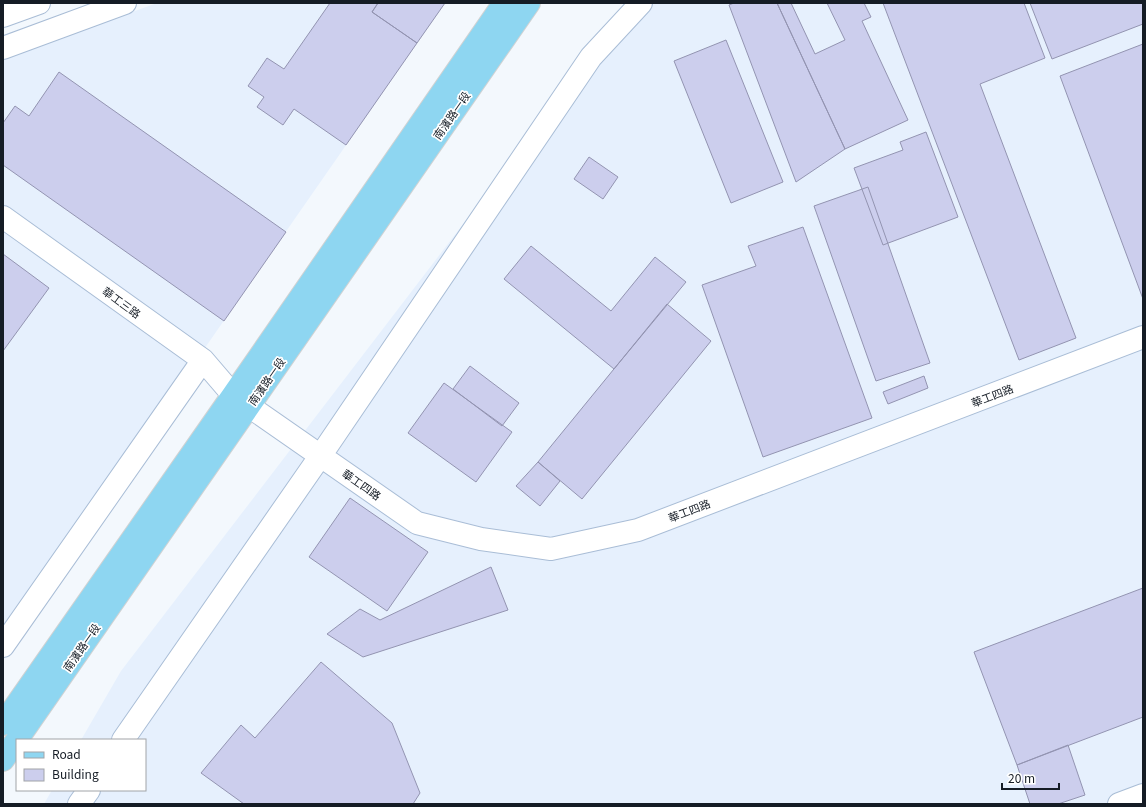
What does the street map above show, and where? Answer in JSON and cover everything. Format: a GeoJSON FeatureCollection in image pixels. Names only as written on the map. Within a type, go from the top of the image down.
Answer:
{"type":"FeatureCollection","features":[{"type":"Feature","properties":{"kind":"main road","name":"南濱路一段"},"geometry":{"type":"LineString","coordinates":[[17,739],[504,3]]}},
{"type":"Feature","properties":{"kind":"main road","name":"南濱路一段"},"geometry":{"type":"LineString","coordinates":[[3,724],[242,400],[529,3]]}},
{"type":"Feature","properties":{"kind":"main road","name":"南濱路一段"},"geometry":{"type":"LineString","coordinates":[[3,760],[16,740]]}},
{"type":"Feature","properties":{"kind":"street"},"geometry":{"type":"LineString","coordinates":[[3,16],[39,3]]}},
{"type":"Feature","properties":{"kind":"street"},"geometry":{"type":"LineString","coordinates":[[3,48],[125,3]]}},
{"type":"Feature","properties":{"kind":"street"},"geometry":{"type":"LineString","coordinates":[[125,739],[321,455],[591,58],[641,3]]}},
{"type":"Feature","properties":{"kind":"street","name":"華工三路"},"geometry":{"type":"LineString","coordinates":[[3,216],[203,360],[242,400]]}},
{"type":"Feature","properties":{"kind":"street","name":"華工四路"},"geometry":{"type":"LineString","coordinates":[[242,400],[417,523],[481,539],[551,549],[638,530],[1143,337]]}},
{"type":"Feature","properties":{"kind":"street"},"geometry":{"type":"LineString","coordinates":[[3,646],[203,360]]}},
{"type":"Feature","properties":{"kind":"street"},"geometry":{"type":"LineString","coordinates":[[79,804],[88,791]]}},
{"type":"Feature","properties":{"kind":"street"},"geometry":{"type":"LineString","coordinates":[[1119,804],[1143,795]]}},
{"type":"Feature","properties":{"kind":"shaded area"},"geometry":{"type":"Polygon","coordinates":[[[157,3],[445,3],[3,638],[3,59],[157,3]]]}},
{"type":"Feature","properties":{"kind":"shaded area"},"geometry":{"type":"Polygon","coordinates":[[[641,3],[1143,3],[1143,804],[44,804],[51,791],[146,791],[146,739],[82,739],[121,671],[591,57],[641,3]]]}},
{"type":"Feature","properties":{"kind":"building"},"geometry":{"type":"Polygon","coordinates":[[[330,3],[378,3],[372,12],[417,43],[346,145],[294,109],[283,125],[257,107],[264,97],[248,86],[267,58],[284,69],[330,3]]]}},
{"type":"Feature","properties":{"kind":"building"},"geometry":{"type":"Polygon","coordinates":[[[378,3],[445,3],[417,43],[372,12],[378,3]]]}},
{"type":"Feature","properties":{"kind":"building"},"geometry":{"type":"Polygon","coordinates":[[[734,3],[777,3],[845,149],[796,182],[729,5],[734,3]]]}},
{"type":"Feature","properties":{"kind":"building"},"geometry":{"type":"Polygon","coordinates":[[[777,3],[791,3],[815,54],[845,40],[827,3],[864,3],[871,17],[862,21],[908,120],[845,149],[777,3]]]}},
{"type":"Feature","properties":{"kind":"building"},"geometry":{"type":"Polygon","coordinates":[[[883,3],[1024,3],[1045,58],[980,84],[1076,338],[1019,360],[883,3]]]}},
{"type":"Feature","properties":{"kind":"building"},"geometry":{"type":"Polygon","coordinates":[[[1030,3],[1143,3],[1143,24],[1052,59],[1030,3]]]}},
{"type":"Feature","properties":{"kind":"building"},"geometry":{"type":"Polygon","coordinates":[[[726,40],[783,182],[731,203],[674,61],[726,40]]]}},
{"type":"Feature","properties":{"kind":"building"},"geometry":{"type":"Polygon","coordinates":[[[1143,44],[1143,299],[1060,76],[1143,44]]]}},
{"type":"Feature","properties":{"kind":"building"},"geometry":{"type":"Polygon","coordinates":[[[59,72],[286,232],[224,321],[3,165],[3,123],[15,106],[29,116],[59,72]]]}},
{"type":"Feature","properties":{"kind":"building"},"geometry":{"type":"Polygon","coordinates":[[[926,132],[958,217],[883,245],[854,168],[903,150],[900,142],[926,132]]]}},
{"type":"Feature","properties":{"kind":"building"},"geometry":{"type":"Polygon","coordinates":[[[589,157],[618,177],[603,199],[574,179],[589,157]]]}},
{"type":"Feature","properties":{"kind":"building"},"geometry":{"type":"Polygon","coordinates":[[[868,187],[930,363],[876,381],[814,206],[868,187]]]}},
{"type":"Feature","properties":{"kind":"building"},"geometry":{"type":"Polygon","coordinates":[[[803,227],[872,418],[763,457],[702,285],[756,266],[748,246],[803,227]]]}},
{"type":"Feature","properties":{"kind":"building"},"geometry":{"type":"Polygon","coordinates":[[[531,246],[611,311],[655,257],[686,282],[614,369],[504,279],[531,246]]]}},
{"type":"Feature","properties":{"kind":"building"},"geometry":{"type":"Polygon","coordinates":[[[3,254],[49,288],[3,351],[3,254]]]}},
{"type":"Feature","properties":{"kind":"building"},"geometry":{"type":"Polygon","coordinates":[[[667,304],[711,341],[582,499],[538,462],[667,304]]]}},
{"type":"Feature","properties":{"kind":"building"},"geometry":{"type":"Polygon","coordinates":[[[470,366],[519,403],[502,426],[453,389],[470,366]]]}},
{"type":"Feature","properties":{"kind":"building"},"geometry":{"type":"Polygon","coordinates":[[[924,376],[928,388],[888,404],[883,392],[924,376]]]}},
{"type":"Feature","properties":{"kind":"building"},"geometry":{"type":"Polygon","coordinates":[[[444,383],[512,432],[476,482],[408,433],[444,383]]]}},
{"type":"Feature","properties":{"kind":"building"},"geometry":{"type":"Polygon","coordinates":[[[538,462],[560,481],[540,506],[516,486],[538,462]]]}},
{"type":"Feature","properties":{"kind":"building"},"geometry":{"type":"Polygon","coordinates":[[[350,498],[428,552],[387,611],[309,557],[350,498]]]}},
{"type":"Feature","properties":{"kind":"building"},"geometry":{"type":"Polygon","coordinates":[[[491,567],[508,610],[363,657],[327,634],[360,609],[380,620],[491,567]]]}},
{"type":"Feature","properties":{"kind":"building"},"geometry":{"type":"Polygon","coordinates":[[[1143,588],[1143,717],[1017,765],[974,652],[1143,588]]]}},
{"type":"Feature","properties":{"kind":"building"},"geometry":{"type":"Polygon","coordinates":[[[321,662],[392,723],[420,793],[413,804],[244,804],[201,773],[241,725],[255,738],[321,662]]]}},
{"type":"Feature","properties":{"kind":"building"},"geometry":{"type":"Polygon","coordinates":[[[1068,745],[1085,795],[1058,804],[1030,804],[1017,765],[1068,745]]]}}]}
